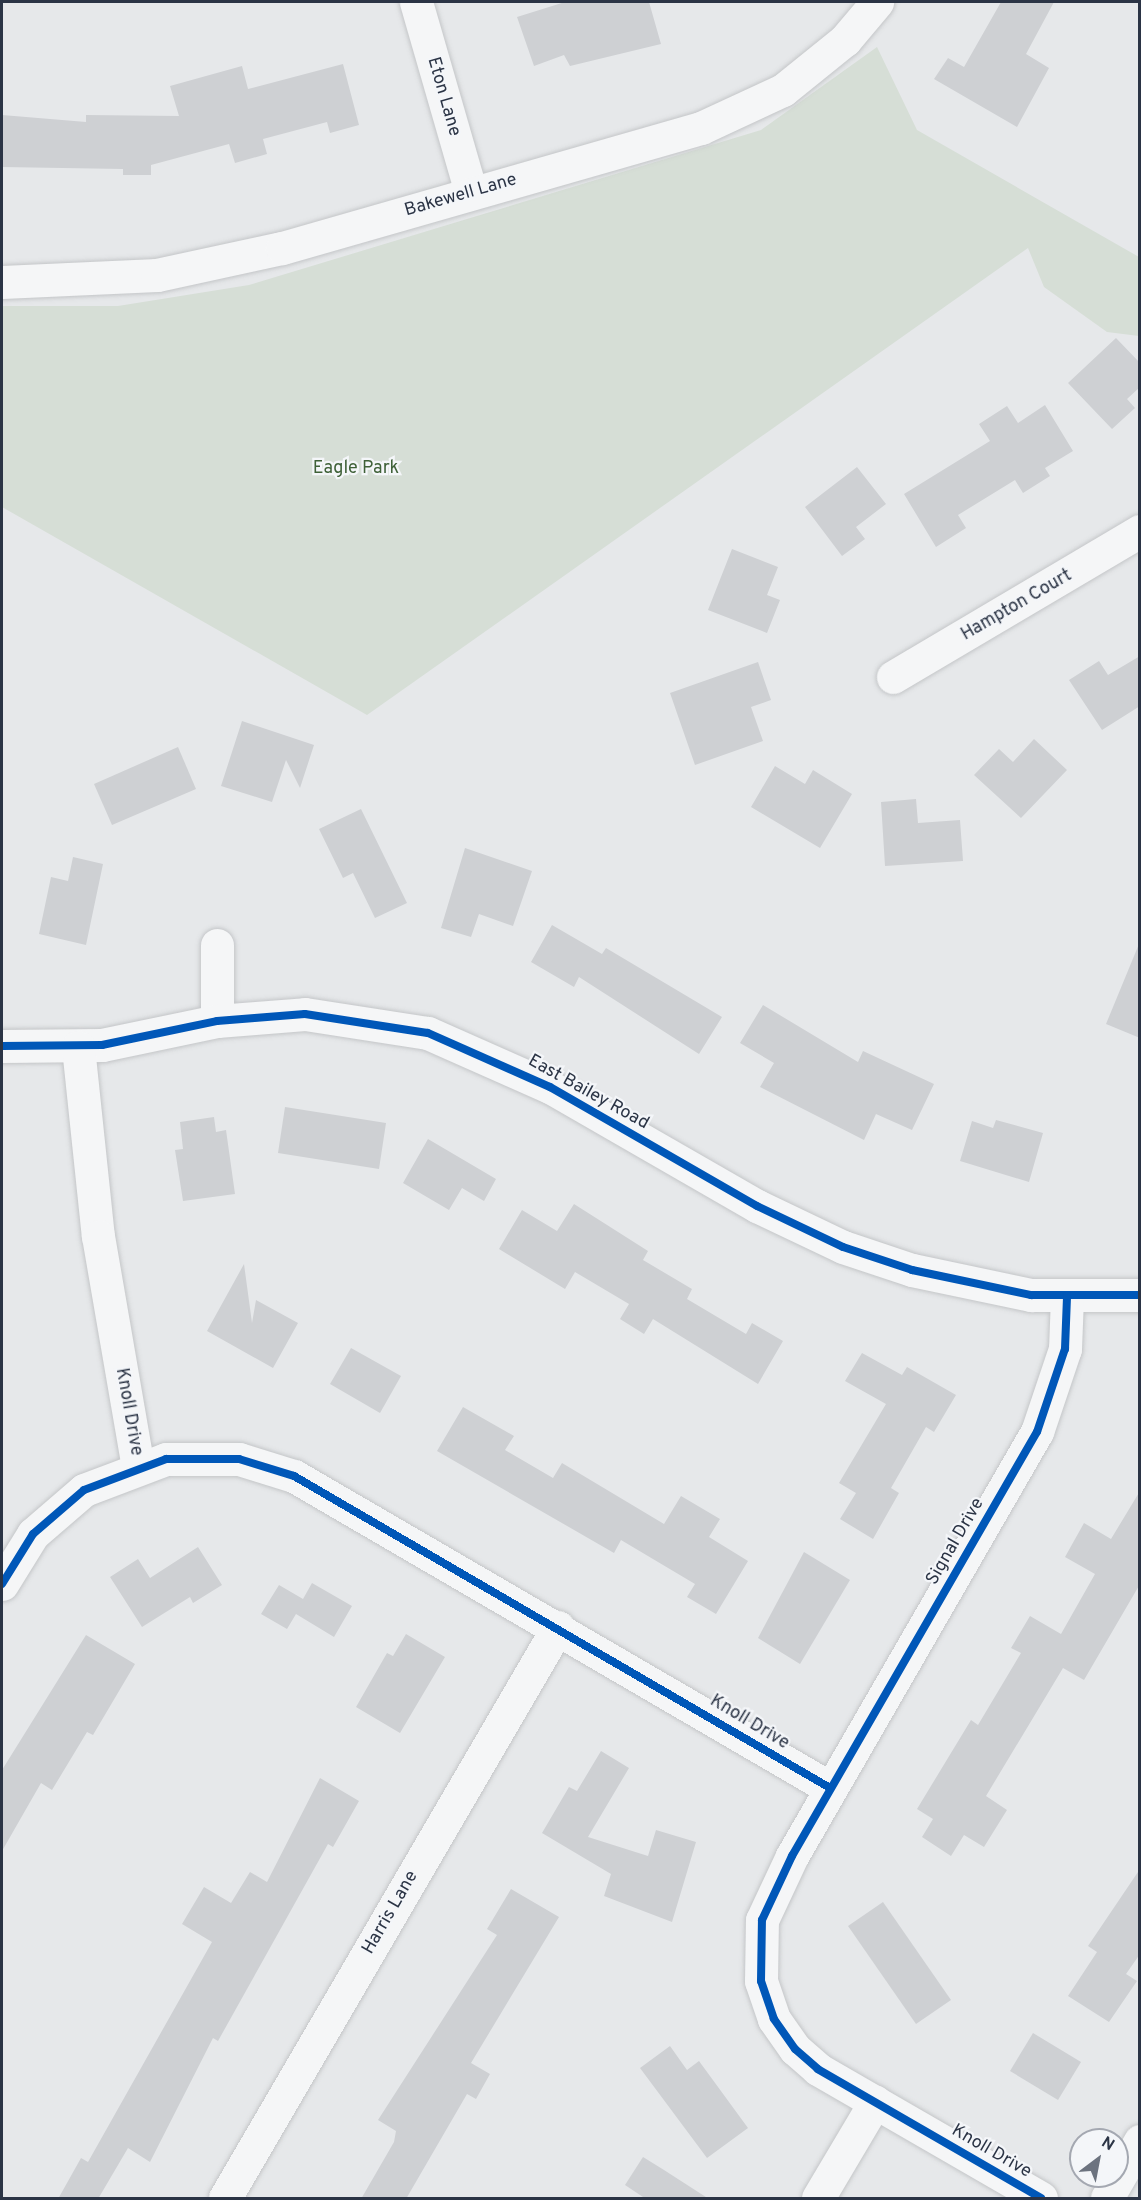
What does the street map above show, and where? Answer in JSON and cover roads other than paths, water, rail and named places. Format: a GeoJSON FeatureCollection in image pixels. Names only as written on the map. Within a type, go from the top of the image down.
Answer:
{"type":"FeatureCollection","features":[{"type":"Feature","properties":{"kind":"street","name":"Eton Lane"},"geometry":{"type":"LineString","coordinates":[[416,2],[471,193]]}},
{"type":"Feature","properties":{"kind":"street","name":"Bakewell Lane"},"geometry":{"type":"LineString","coordinates":[[2,282],[157,275],[282,248],[728,118],[819,65],[877,2]]}},
{"type":"Feature","properties":{"kind":"street","name":"Hampton Court"},"geometry":{"type":"LineString","coordinates":[[893,677],[1140,531]]}},
{"type":"Feature","properties":{"kind":"street"},"geometry":{"type":"LineString","coordinates":[[217,945],[217,1021]]}},
{"type":"Feature","properties":{"kind":"street","name":"East Bailey Road"},"geometry":{"type":"LineString","coordinates":[[2,1046],[78,1047],[217,1021],[305,1014],[428,1033],[550,1087],[757,1206],[843,1247],[912,1270],[1031,1295],[1140,1295]]}},
{"type":"Feature","properties":{"kind":"street","name":"Knoll Drive"},"geometry":{"type":"LineString","coordinates":[[78,1047],[98,1236],[138,1467],[193,1456],[275,1468],[558,1628],[830,1788],[770,1899],[762,1920],[761,1981],[774,2019],[795,2049],[875,2102],[1041,2199]]}},
{"type":"Feature","properties":{"kind":"street","name":"Signal Drive"},"geometry":{"type":"LineString","coordinates":[[830,1788],[1037,1432],[1065,1349],[1067,1296]]}},
{"type":"Feature","properties":{"kind":"street"},"geometry":{"type":"LineString","coordinates":[[2,1584],[33,1534],[69,1501],[138,1467]]}},
{"type":"Feature","properties":{"kind":"street","name":"Harris Lane"},"geometry":{"type":"LineString","coordinates":[[225,2199],[558,1628]]}},
{"type":"Feature","properties":{"kind":"street"},"geometry":{"type":"LineString","coordinates":[[818,2199],[875,2102]]}},
{"type":"Feature","properties":{"kind":"street"},"geometry":{"type":"LineString","coordinates":[[1107,2199],[1140,2141]]}},
{"type":"Feature","properties":{"kind":"park label","name":"Eagle Park"},"geometry":{"type":"Point","coordinates":[356,469]}}]}
